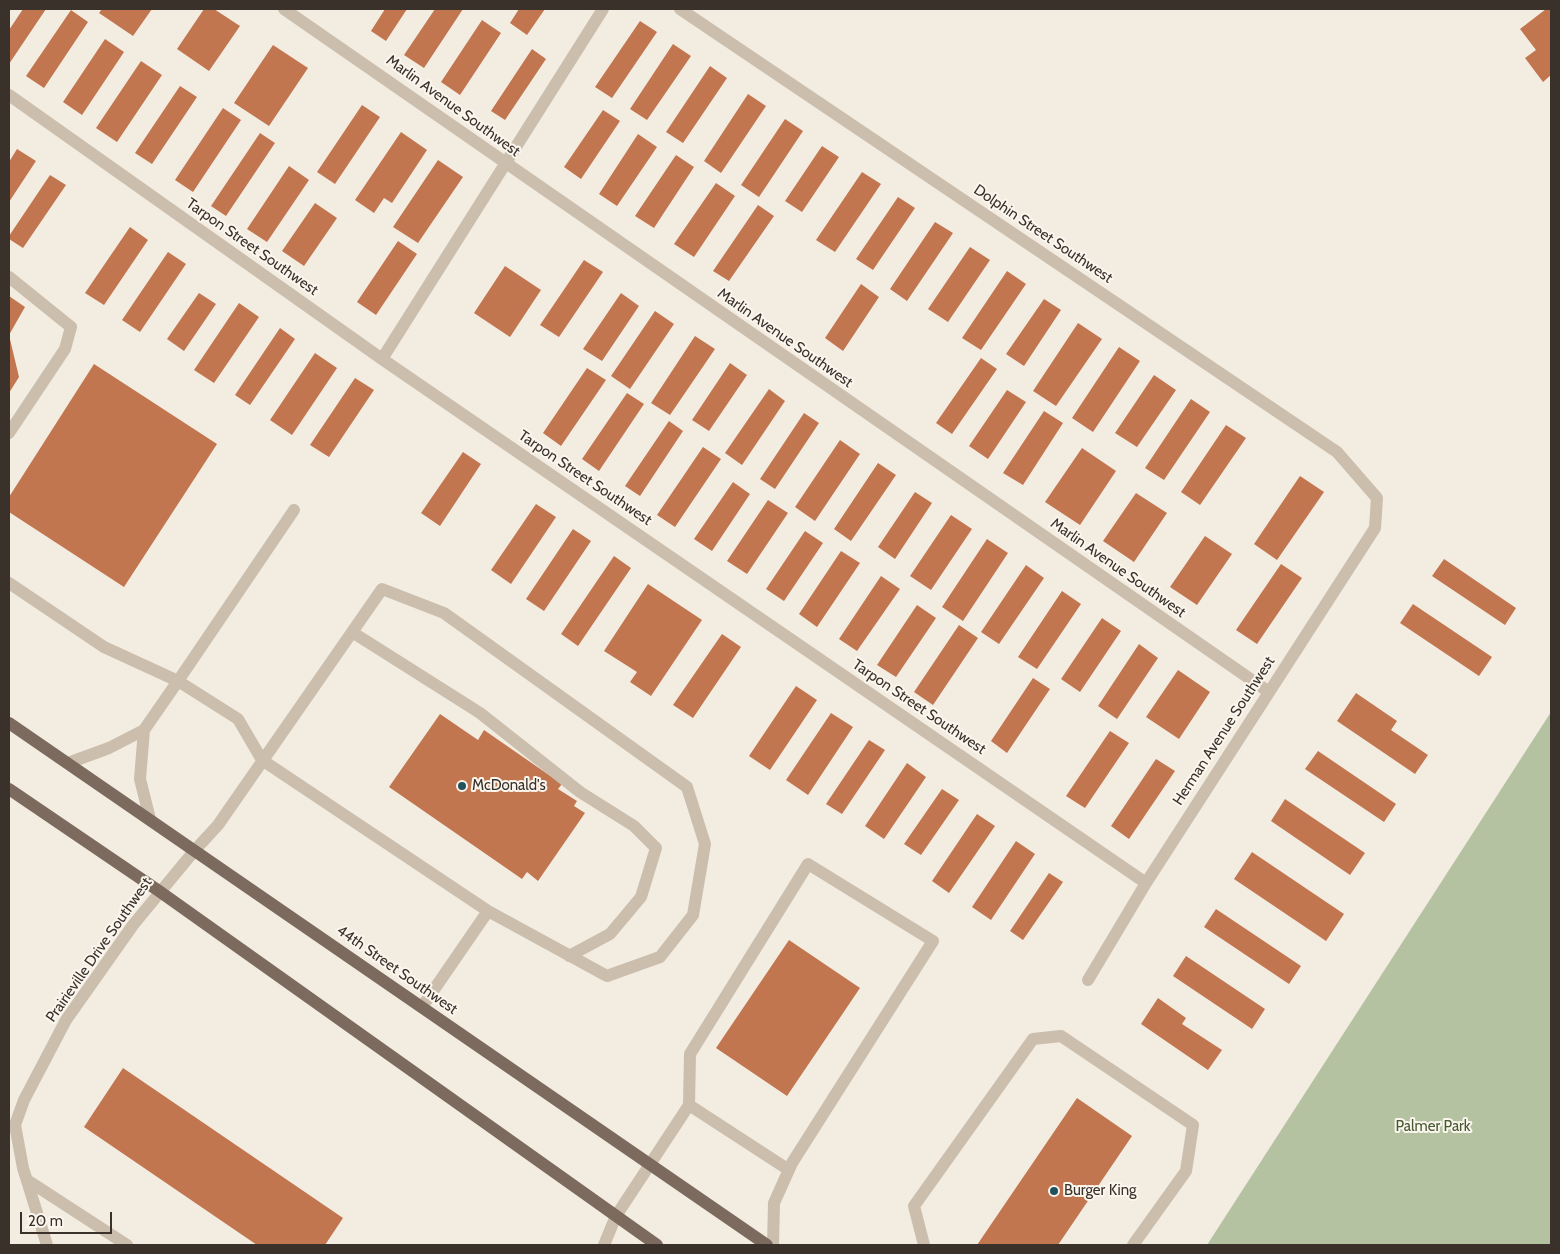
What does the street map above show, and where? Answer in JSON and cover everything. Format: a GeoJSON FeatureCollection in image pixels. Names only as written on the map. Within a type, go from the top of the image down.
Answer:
{"type":"FeatureCollection","features":[{"type":"Feature","properties":{"kind":"main road","name":"44th Street Southwest"},"geometry":{"type":"LineString","coordinates":[[9,723],[767,1245]]}},
{"type":"Feature","properties":{"kind":"main road"},"geometry":{"type":"LineString","coordinates":[[9,789],[160,891],[657,1245]]}},
{"type":"Feature","properties":{"kind":"street","name":"Marlin Avenue Southwest"},"geometry":{"type":"LineString","coordinates":[[284,9],[366,64],[504,163],[1269,692]]}},
{"type":"Feature","properties":{"kind":"street"},"geometry":{"type":"LineString","coordinates":[[382,358],[603,9]]}},
{"type":"Feature","properties":{"kind":"street","name":"Dolphin Street Southwest"},"geometry":{"type":"LineString","coordinates":[[680,9],[1337,452],[1377,498]]}},
{"type":"Feature","properties":{"kind":"street","name":"Tarpon Street Southwest"},"geometry":{"type":"LineString","coordinates":[[9,95],[382,358],[1146,883]]}},
{"type":"Feature","properties":{"kind":"street"},"geometry":{"type":"LineString","coordinates":[[9,277],[71,327],[65,348],[9,433]]}},
{"type":"Feature","properties":{"kind":"street","name":"Herman Avenue Southwest"},"geometry":{"type":"LineString","coordinates":[[1088,980],[1146,883],[1375,528],[1377,498]]}},
{"type":"Feature","properties":{"kind":"street"},"geometry":{"type":"LineString","coordinates":[[68,763],[109,748],[144,730],[294,510]]}},
{"type":"Feature","properties":{"kind":"street"},"geometry":{"type":"LineString","coordinates":[[9,583],[104,647],[178,681],[238,719],[262,760],[488,911],[569,956],[610,934],[641,897],[656,848],[634,826],[580,792],[480,713],[352,632]]}},
{"type":"Feature","properties":{"kind":"street","name":"Prairieville Drive Southwest"},"geometry":{"type":"LineString","coordinates":[[47,1245],[27,1180],[15,1125],[24,1100],[66,1020],[160,891],[194,850],[218,825],[382,589],[444,614],[687,787],[705,844],[693,915],[660,957],[607,976],[569,956]]}},
{"type":"Feature","properties":{"kind":"street"},"geometry":{"type":"LineString","coordinates":[[144,730],[140,779],[150,819]]}},
{"type":"Feature","properties":{"kind":"street"},"geometry":{"type":"LineString","coordinates":[[604,1245],[616,1216],[689,1106],[690,1054],[808,864],[933,941],[789,1170],[774,1203],[773,1245]]}},
{"type":"Feature","properties":{"kind":"street"},"geometry":{"type":"LineString","coordinates":[[422,1007],[488,911]]}},
{"type":"Feature","properties":{"kind":"street"},"geometry":{"type":"LineString","coordinates":[[924,1245],[914,1206],[1033,1039],[1061,1036],[1193,1125],[1186,1172],[1133,1245]]}},
{"type":"Feature","properties":{"kind":"street"},"geometry":{"type":"LineString","coordinates":[[689,1106],[789,1170]]}},
{"type":"Feature","properties":{"kind":"street"},"geometry":{"type":"LineString","coordinates":[[27,1180],[127,1245]]}},
{"type":"Feature","properties":{"kind":"green space","name":"Palmer Park"},"geometry":{"type":"Polygon","coordinates":[[[1551,712],[1551,1245],[1207,1245],[1551,712]]]}},
{"type":"Feature","properties":{"kind":"building"},"geometry":{"type":"Polygon","coordinates":[[[23,9],[46,9],[9,64],[9,30],[23,9]]]}},
{"type":"Feature","properties":{"kind":"building"},"geometry":{"type":"Polygon","coordinates":[[[102,9],[152,9],[133,36],[99,13],[102,9]]]}},
{"type":"Feature","properties":{"kind":"building"},"geometry":{"type":"Polygon","coordinates":[[[204,9],[214,9],[240,26],[209,71],[177,49],[204,9]]]}},
{"type":"Feature","properties":{"kind":"building"},"geometry":{"type":"Polygon","coordinates":[[[385,9],[407,9],[386,41],[371,31],[385,9]]]}},
{"type":"Feature","properties":{"kind":"building"},"geometry":{"type":"Polygon","coordinates":[[[435,9],[463,9],[424,68],[404,55],[435,9]]]}},
{"type":"Feature","properties":{"kind":"building"},"geometry":{"type":"Polygon","coordinates":[[[519,9],[545,9],[527,35],[510,23],[519,9]]]}},
{"type":"Feature","properties":{"kind":"building"},"geometry":{"type":"Polygon","coordinates":[[[1546,9],[1551,9],[1551,75],[1543,82],[1525,58],[1536,50],[1520,29],[1546,9]]]}},
{"type":"Feature","properties":{"kind":"building"},"geometry":{"type":"Polygon","coordinates":[[[71,10],[88,22],[44,88],[26,76],[71,10]]]}},
{"type":"Feature","properties":{"kind":"building"},"geometry":{"type":"Polygon","coordinates":[[[482,20],[501,33],[460,95],[441,82],[482,20]]]}},
{"type":"Feature","properties":{"kind":"building"},"geometry":{"type":"Polygon","coordinates":[[[640,21],[657,32],[612,98],[595,87],[640,21]]]}},
{"type":"Feature","properties":{"kind":"building"},"geometry":{"type":"Polygon","coordinates":[[[105,39],[124,52],[82,115],[63,102],[105,39]]]}},
{"type":"Feature","properties":{"kind":"building"},"geometry":{"type":"Polygon","coordinates":[[[673,44],[691,56],[647,120],[630,109],[673,44]]]}},
{"type":"Feature","properties":{"kind":"building"},"geometry":{"type":"Polygon","coordinates":[[[273,45],[308,68],[269,126],[234,103],[273,45]]]}},
{"type":"Feature","properties":{"kind":"building"},"geometry":{"type":"Polygon","coordinates":[[[532,49],[546,59],[505,120],[491,111],[532,49]]]}},
{"type":"Feature","properties":{"kind":"building"},"geometry":{"type":"Polygon","coordinates":[[[141,61],[162,75],[117,142],[96,128],[141,61]]]}},
{"type":"Feature","properties":{"kind":"building"},"geometry":{"type":"Polygon","coordinates":[[[710,66],[727,78],[683,143],[666,132],[710,66]]]}},
{"type":"Feature","properties":{"kind":"building"},"geometry":{"type":"Polygon","coordinates":[[[180,86],[197,97],[152,164],[135,153],[180,86]]]}},
{"type":"Feature","properties":{"kind":"building"},"geometry":{"type":"Polygon","coordinates":[[[748,94],[766,106],[721,173],[704,161],[748,94]]]}},
{"type":"Feature","properties":{"kind":"building"},"geometry":{"type":"Polygon","coordinates":[[[362,105],[380,117],[335,184],[317,172],[362,105]]]}},
{"type":"Feature","properties":{"kind":"building"},"geometry":{"type":"Polygon","coordinates":[[[223,108],[241,120],[193,192],[175,180],[223,108]]]}},
{"type":"Feature","properties":{"kind":"building"},"geometry":{"type":"Polygon","coordinates":[[[603,110],[620,121],[581,179],[564,167],[603,110]]]}},
{"type":"Feature","properties":{"kind":"building"},"geometry":{"type":"Polygon","coordinates":[[[785,119],[803,131],[759,197],[741,185],[785,119]]]}},
{"type":"Feature","properties":{"kind":"building"},"geometry":{"type":"Polygon","coordinates":[[[401,132],[427,150],[392,203],[384,198],[374,213],[355,200],[401,132]]]}},
{"type":"Feature","properties":{"kind":"building"},"geometry":{"type":"Polygon","coordinates":[[[260,133],[275,143],[226,216],[211,206],[260,133]]]}},
{"type":"Feature","properties":{"kind":"building"},"geometry":{"type":"Polygon","coordinates":[[[638,134],[657,147],[617,206],[599,194],[638,134]]]}},
{"type":"Feature","properties":{"kind":"building"},"geometry":{"type":"Polygon","coordinates":[[[822,146],[839,157],[802,212],[785,201],[822,146]]]}},
{"type":"Feature","properties":{"kind":"building"},"geometry":{"type":"Polygon","coordinates":[[[17,149],[36,161],[9,202],[9,162],[17,149]]]}},
{"type":"Feature","properties":{"kind":"building"},"geometry":{"type":"Polygon","coordinates":[[[676,155],[694,167],[654,228],[635,216],[676,155]]]}},
{"type":"Feature","properties":{"kind":"building"},"geometry":{"type":"Polygon","coordinates":[[[438,160],[463,177],[418,243],[393,227],[438,160]]]}},
{"type":"Feature","properties":{"kind":"building"},"geometry":{"type":"Polygon","coordinates":[[[289,166],[309,180],[267,242],[247,229],[289,166]]]}},
{"type":"Feature","properties":{"kind":"building"},"geometry":{"type":"Polygon","coordinates":[[[862,172],[881,184],[835,252],[816,240],[862,172]]]}},
{"type":"Feature","properties":{"kind":"building"},"geometry":{"type":"Polygon","coordinates":[[[50,175],[66,185],[23,248],[9,239],[9,236],[50,175]]]}},
{"type":"Feature","properties":{"kind":"building"},"geometry":{"type":"Polygon","coordinates":[[[716,183],[735,196],[694,257],[674,244],[716,183]]]}},
{"type":"Feature","properties":{"kind":"building"},"geometry":{"type":"Polygon","coordinates":[[[898,197],[915,208],[873,270],[856,259],[898,197]]]}},
{"type":"Feature","properties":{"kind":"building"},"geometry":{"type":"Polygon","coordinates":[[[315,203],[337,218],[304,266],[282,251],[315,203]]]}},
{"type":"Feature","properties":{"kind":"building"},"geometry":{"type":"Polygon","coordinates":[[[758,205],[774,216],[729,281],[713,271],[758,205]]]}},
{"type":"Feature","properties":{"kind":"building"},"geometry":{"type":"Polygon","coordinates":[[[935,222],[953,233],[907,301],[890,289],[935,222]]]}},
{"type":"Feature","properties":{"kind":"building"},"geometry":{"type":"Polygon","coordinates":[[[130,227],[148,240],[104,305],[85,293],[130,227]]]}},
{"type":"Feature","properties":{"kind":"building"},"geometry":{"type":"Polygon","coordinates":[[[398,241],[417,254],[376,315],[357,302],[398,241]]]}},
{"type":"Feature","properties":{"kind":"building"},"geometry":{"type":"Polygon","coordinates":[[[970,247],[990,260],[948,322],[928,309],[970,247]]]}},
{"type":"Feature","properties":{"kind":"building"},"geometry":{"type":"Polygon","coordinates":[[[168,252],[186,264],[140,332],[122,320],[168,252]]]}},
{"type":"Feature","properties":{"kind":"building"},"geometry":{"type":"Polygon","coordinates":[[[584,260],[603,272],[559,337],[540,325],[584,260]]]}},
{"type":"Feature","properties":{"kind":"building"},"geometry":{"type":"Polygon","coordinates":[[[505,266],[541,290],[510,337],[474,313],[505,266]]]}},
{"type":"Feature","properties":{"kind":"building"},"geometry":{"type":"Polygon","coordinates":[[[1007,271],[1026,284],[981,350],[962,338],[1007,271]]]}},
{"type":"Feature","properties":{"kind":"building"},"geometry":{"type":"Polygon","coordinates":[[[861,284],[879,297],[843,351],[825,338],[861,284]]]}},
{"type":"Feature","properties":{"kind":"building"},"geometry":{"type":"Polygon","coordinates":[[[199,293],[216,304],[184,351],[167,339],[199,293]]]}},
{"type":"Feature","properties":{"kind":"building"},"geometry":{"type":"Polygon","coordinates":[[[621,293],[639,306],[602,361],[583,349],[621,293]]]}},
{"type":"Feature","properties":{"kind":"building"},"geometry":{"type":"Polygon","coordinates":[[[9,296],[25,307],[9,335],[9,296]]]}},
{"type":"Feature","properties":{"kind":"building"},"geometry":{"type":"Polygon","coordinates":[[[1044,299],[1061,310],[1024,366],[1006,354],[1044,299]]]}},
{"type":"Feature","properties":{"kind":"building"},"geometry":{"type":"Polygon","coordinates":[[[239,303],[259,317],[214,383],[194,370],[239,303]]]}},
{"type":"Feature","properties":{"kind":"building"},"geometry":{"type":"Polygon","coordinates":[[[655,311],[674,324],[630,389],[611,376],[655,311]]]}},
{"type":"Feature","properties":{"kind":"building"},"geometry":{"type":"Polygon","coordinates":[[[1078,323],[1102,339],[1056,406],[1033,391],[1078,323]]]}},
{"type":"Feature","properties":{"kind":"building"},"geometry":{"type":"Polygon","coordinates":[[[280,328],[295,339],[250,405],[235,395],[280,328]]]}},
{"type":"Feature","properties":{"kind":"building"},"geometry":{"type":"Polygon","coordinates":[[[9,335],[19,377],[9,393],[9,335]]]}},
{"type":"Feature","properties":{"kind":"building"},"geometry":{"type":"Polygon","coordinates":[[[695,336],[715,349],[670,415],[651,403],[695,336]]]}},
{"type":"Feature","properties":{"kind":"building"},"geometry":{"type":"Polygon","coordinates":[[[1119,347],[1140,361],[1093,432],[1072,418],[1119,347]]]}},
{"type":"Feature","properties":{"kind":"building"},"geometry":{"type":"Polygon","coordinates":[[[315,353],[337,368],[292,435],[270,420],[315,353]]]}},
{"type":"Feature","properties":{"kind":"building"},"geometry":{"type":"Polygon","coordinates":[[[981,358],[997,369],[952,434],[936,423],[981,358]]]}},
{"type":"Feature","properties":{"kind":"building"},"geometry":{"type":"Polygon","coordinates":[[[730,363],[747,375],[709,431],[692,420],[730,363]]]}},
{"type":"Feature","properties":{"kind":"building"},"geometry":{"type":"Polygon","coordinates":[[[94,364],[217,444],[124,587],[9,512],[9,497],[94,364]]]}},
{"type":"Feature","properties":{"kind":"building"},"geometry":{"type":"Polygon","coordinates":[[[587,368],[606,380],[561,446],[543,433],[587,368]]]}},
{"type":"Feature","properties":{"kind":"building"},"geometry":{"type":"Polygon","coordinates":[[[1154,375],[1176,390],[1137,447],[1115,433],[1154,375]]]}},
{"type":"Feature","properties":{"kind":"building"},"geometry":{"type":"Polygon","coordinates":[[[355,378],[374,390],[329,457],[310,445],[355,378]]]}},
{"type":"Feature","properties":{"kind":"building"},"geometry":{"type":"Polygon","coordinates":[[[769,389],[785,401],[742,465],[725,453],[769,389]]]}},
{"type":"Feature","properties":{"kind":"building"},"geometry":{"type":"Polygon","coordinates":[[[1007,390],[1026,402],[988,459],[969,446],[1007,390]]]}},
{"type":"Feature","properties":{"kind":"building"},"geometry":{"type":"Polygon","coordinates":[[[627,393],[644,404],[599,471],[582,459],[627,393]]]}},
{"type":"Feature","properties":{"kind":"building"},"geometry":{"type":"Polygon","coordinates":[[[1191,399],[1210,412],[1164,480],[1145,468],[1191,399]]]}},
{"type":"Feature","properties":{"kind":"building"},"geometry":{"type":"Polygon","coordinates":[[[1044,411],[1063,423],[1023,485],[1003,473],[1044,411]]]}},
{"type":"Feature","properties":{"kind":"building"},"geometry":{"type":"Polygon","coordinates":[[[804,413],[819,423],[775,489],[760,479],[804,413]]]}},
{"type":"Feature","properties":{"kind":"building"},"geometry":{"type":"Polygon","coordinates":[[[669,421],[683,431],[640,496],[625,486],[669,421]]]}},
{"type":"Feature","properties":{"kind":"building"},"geometry":{"type":"Polygon","coordinates":[[[1226,425],[1246,438],[1200,505],[1181,492],[1226,425]]]}},
{"type":"Feature","properties":{"kind":"building"},"geometry":{"type":"Polygon","coordinates":[[[840,440],[860,454],[815,521],[795,507],[840,440]]]}},
{"type":"Feature","properties":{"kind":"building"},"geometry":{"type":"Polygon","coordinates":[[[703,447],[721,459],[675,527],[657,515],[703,447]]]}},
{"type":"Feature","properties":{"kind":"building"},"geometry":{"type":"Polygon","coordinates":[[[1082,448],[1116,471],[1080,525],[1045,502],[1082,448]]]}},
{"type":"Feature","properties":{"kind":"building"},"geometry":{"type":"Polygon","coordinates":[[[463,452],[481,464],[440,526],[421,513],[463,452]]]}},
{"type":"Feature","properties":{"kind":"building"},"geometry":{"type":"Polygon","coordinates":[[[878,463],[896,475],[851,541],[834,529],[878,463]]]}},
{"type":"Feature","properties":{"kind":"building"},"geometry":{"type":"Polygon","coordinates":[[[1300,476],[1324,492],[1277,560],[1254,544],[1300,476]]]}},
{"type":"Feature","properties":{"kind":"building"},"geometry":{"type":"Polygon","coordinates":[[[733,482],[750,494],[712,551],[694,539],[733,482]]]}},
{"type":"Feature","properties":{"kind":"building"},"geometry":{"type":"Polygon","coordinates":[[[915,492],[932,503],[895,559],[878,547],[915,492]]]}},
{"type":"Feature","properties":{"kind":"building"},"geometry":{"type":"Polygon","coordinates":[[[1136,493],[1167,513],[1134,562],[1103,541],[1136,493]]]}},
{"type":"Feature","properties":{"kind":"building"},"geometry":{"type":"Polygon","coordinates":[[[768,500],[788,513],[747,574],[727,561],[768,500]]]}},
{"type":"Feature","properties":{"kind":"building"},"geometry":{"type":"Polygon","coordinates":[[[536,504],[556,517],[511,584],[491,570],[536,504]]]}},
{"type":"Feature","properties":{"kind":"building"},"geometry":{"type":"Polygon","coordinates":[[[951,515],[972,529],[931,590],[910,576],[951,515]]]}},
{"type":"Feature","properties":{"kind":"building"},"geometry":{"type":"Polygon","coordinates":[[[573,529],[591,541],[544,611],[526,599],[573,529]]]}},
{"type":"Feature","properties":{"kind":"building"},"geometry":{"type":"Polygon","coordinates":[[[805,531],[823,543],[784,601],[766,589],[805,531]]]}},
{"type":"Feature","properties":{"kind":"building"},"geometry":{"type":"Polygon","coordinates":[[[1205,536],[1232,554],[1197,605],[1170,587],[1205,536]]]}},
{"type":"Feature","properties":{"kind":"building"},"geometry":{"type":"Polygon","coordinates":[[[987,539],[1008,553],[963,621],[942,607],[987,539]]]}},
{"type":"Feature","properties":{"kind":"building"},"geometry":{"type":"Polygon","coordinates":[[[841,551],[860,563],[817,627],[799,614],[841,551]]]}},
{"type":"Feature","properties":{"kind":"building"},"geometry":{"type":"Polygon","coordinates":[[[614,556],[631,568],[578,646],[561,634],[614,556]]]}},
{"type":"Feature","properties":{"kind":"building"},"geometry":{"type":"Polygon","coordinates":[[[1444,559],[1516,608],[1505,625],[1432,576],[1444,559]]]}},
{"type":"Feature","properties":{"kind":"building"},"geometry":{"type":"Polygon","coordinates":[[[1281,564],[1302,578],[1257,644],[1236,630],[1281,564]]]}},
{"type":"Feature","properties":{"kind":"building"},"geometry":{"type":"Polygon","coordinates":[[[1026,565],[1044,578],[999,644],[981,632],[1026,565]]]}},
{"type":"Feature","properties":{"kind":"building"},"geometry":{"type":"Polygon","coordinates":[[[881,576],[900,589],[857,651],[839,639],[881,576]]]}},
{"type":"Feature","properties":{"kind":"building"},"geometry":{"type":"Polygon","coordinates":[[[648,584],[702,620],[651,696],[630,682],[637,672],[604,651],[648,584]]]}},
{"type":"Feature","properties":{"kind":"building"},"geometry":{"type":"Polygon","coordinates":[[[1062,591],[1081,604],[1037,669],[1018,657],[1062,591]]]}},
{"type":"Feature","properties":{"kind":"building"},"geometry":{"type":"Polygon","coordinates":[[[1413,604],[1492,657],[1479,676],[1400,623],[1413,604]]]}},
{"type":"Feature","properties":{"kind":"building"},"geometry":{"type":"Polygon","coordinates":[[[917,605],[936,618],[896,677],[877,665],[917,605]]]}},
{"type":"Feature","properties":{"kind":"building"},"geometry":{"type":"Polygon","coordinates":[[[1102,618],[1121,631],[1080,692],[1061,679],[1102,618]]]}},
{"type":"Feature","properties":{"kind":"building"},"geometry":{"type":"Polygon","coordinates":[[[959,625],[978,638],[933,705],[914,692],[959,625]]]}},
{"type":"Feature","properties":{"kind":"building"},"geometry":{"type":"Polygon","coordinates":[[[722,634],[741,647],[693,718],[673,705],[722,634]]]}},
{"type":"Feature","properties":{"kind":"building"},"geometry":{"type":"Polygon","coordinates":[[[1139,644],[1158,658],[1117,719],[1098,706],[1139,644]]]}},
{"type":"Feature","properties":{"kind":"building"},"geometry":{"type":"Polygon","coordinates":[[[1178,670],[1210,692],[1179,739],[1146,717],[1178,670]]]}},
{"type":"Feature","properties":{"kind":"building"},"geometry":{"type":"Polygon","coordinates":[[[1033,678],[1050,689],[1007,753],[991,741],[1033,678]]]}},
{"type":"Feature","properties":{"kind":"building"},"geometry":{"type":"Polygon","coordinates":[[[796,686],[817,700],[770,770],[749,756],[796,686]]]}},
{"type":"Feature","properties":{"kind":"building"},"geometry":{"type":"Polygon","coordinates":[[[1356,693],[1397,721],[1391,730],[1428,755],[1415,774],[1337,721],[1356,693]]]}},
{"type":"Feature","properties":{"kind":"building"},"geometry":{"type":"Polygon","coordinates":[[[831,713],[853,727],[808,795],[786,780],[831,713]]]}},
{"type":"Feature","properties":{"kind":"building"},"geometry":{"type":"Polygon","coordinates":[[[440,714],[478,740],[484,730],[562,784],[558,789],[577,801],[574,806],[585,813],[538,881],[527,872],[522,879],[389,787],[440,714]]]}},
{"type":"Feature","properties":{"kind":"building"},"geometry":{"type":"Polygon","coordinates":[[[1110,731],[1129,743],[1085,808],[1066,796],[1110,731]]]}},
{"type":"Feature","properties":{"kind":"building"},"geometry":{"type":"Polygon","coordinates":[[[869,740],[885,750],[842,814],[826,804],[869,740]]]}},
{"type":"Feature","properties":{"kind":"building"},"geometry":{"type":"Polygon","coordinates":[[[1318,751],[1396,804],[1384,822],[1305,769],[1318,751]]]}},
{"type":"Feature","properties":{"kind":"building"},"geometry":{"type":"Polygon","coordinates":[[[1156,759],[1175,771],[1129,839],[1111,826],[1156,759]]]}},
{"type":"Feature","properties":{"kind":"building"},"geometry":{"type":"Polygon","coordinates":[[[907,763],[926,777],[884,839],[865,826],[907,763]]]}},
{"type":"Feature","properties":{"kind":"building"},"geometry":{"type":"Polygon","coordinates":[[[942,789],[959,800],[921,855],[904,844],[942,789]]]}},
{"type":"Feature","properties":{"kind":"building"},"geometry":{"type":"Polygon","coordinates":[[[1285,799],[1365,853],[1350,875],[1271,821],[1285,799]]]}},
{"type":"Feature","properties":{"kind":"building"},"geometry":{"type":"Polygon","coordinates":[[[977,814],[995,826],[949,893],[932,881],[977,814]]]}},
{"type":"Feature","properties":{"kind":"building"},"geometry":{"type":"Polygon","coordinates":[[[1016,841],[1035,854],[991,920],[972,907],[1016,841]]]}},
{"type":"Feature","properties":{"kind":"building"},"geometry":{"type":"Polygon","coordinates":[[[1252,852],[1344,914],[1326,941],[1234,879],[1252,852]]]}},
{"type":"Feature","properties":{"kind":"building"},"geometry":{"type":"Polygon","coordinates":[[[1049,873],[1063,882],[1023,940],[1010,931],[1049,873]]]}},
{"type":"Feature","properties":{"kind":"building"},"geometry":{"type":"Polygon","coordinates":[[[1216,909],[1301,966],[1289,984],[1204,927],[1216,909]]]}},
{"type":"Feature","properties":{"kind":"building"},"geometry":{"type":"Polygon","coordinates":[[[789,940],[860,988],[787,1096],[716,1048],[789,940]]]}},
{"type":"Feature","properties":{"kind":"building"},"geometry":{"type":"Polygon","coordinates":[[[1186,956],[1265,1009],[1252,1029],[1173,976],[1186,956]]]}},
{"type":"Feature","properties":{"kind":"building"},"geometry":{"type":"Polygon","coordinates":[[[1158,998],[1186,1018],[1182,1024],[1222,1050],[1208,1070],[1141,1024],[1158,998]]]}},
{"type":"Feature","properties":{"kind":"building"},"geometry":{"type":"Polygon","coordinates":[[[123,1068],[343,1218],[325,1245],[257,1245],[84,1127],[123,1068]]]}},
{"type":"Feature","properties":{"kind":"building","name":"Burger King"},"geometry":{"type":"Polygon","coordinates":[[[1077,1098],[1132,1136],[1058,1245],[977,1245],[1077,1098]]]}},
{"type":"Feature","properties":{"kind":"place","name":"McDonald's"},"geometry":{"type":"Point","coordinates":[462,786]}},
{"type":"Feature","properties":{"kind":"place","name":"Burger King"},"geometry":{"type":"Point","coordinates":[1054,1191]}}]}
